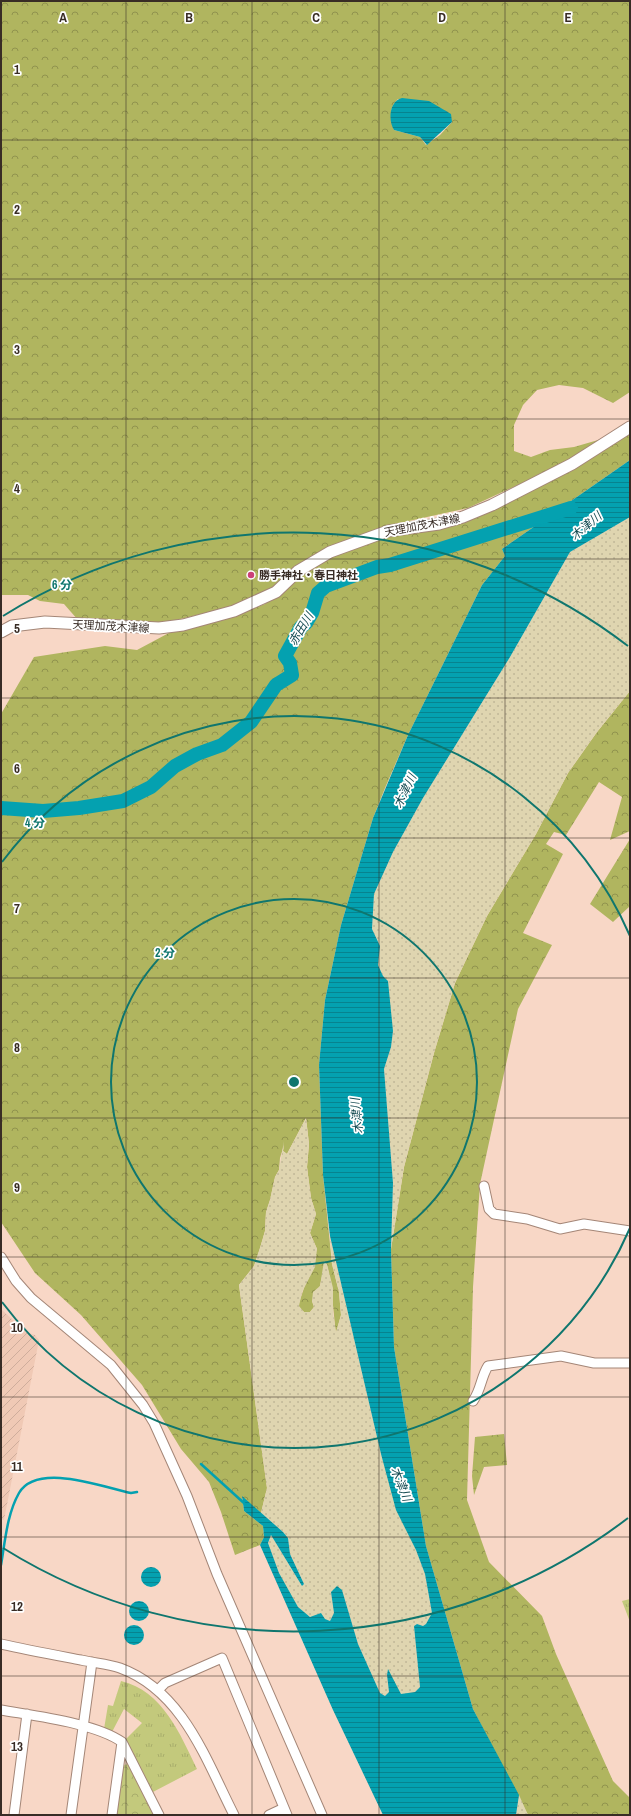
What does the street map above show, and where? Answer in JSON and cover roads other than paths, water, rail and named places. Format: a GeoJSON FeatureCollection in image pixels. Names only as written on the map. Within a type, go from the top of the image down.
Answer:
{"type":"FeatureCollection","features":[{"type":"Feature","properties":{"kind":"main road","name":"天理加茂木津線"},"geometry":{"type":"LineString","coordinates":[[1,632],[12,626],[45,622],[159,628],[183,624],[234,611],[276,592],[298,571],[330,552],[388,531],[439,524],[463,517],[492,505],[572,464],[630,427]]}},
{"type":"Feature","properties":{"kind":"street"},"geometry":{"type":"LineString","coordinates":[[484,1186],[489,1209],[494,1214],[527,1219],[560,1229],[584,1224],[630,1231]]}},
{"type":"Feature","properties":{"kind":"street"},"geometry":{"type":"LineString","coordinates":[[1,1257],[16,1281],[31,1298],[112,1366],[143,1405],[154,1423],[188,1496],[217,1574],[322,1815]]}},
{"type":"Feature","properties":{"kind":"street"},"geometry":{"type":"LineString","coordinates":[[473,1401],[478,1395],[484,1372],[488,1366],[561,1356],[594,1363],[630,1364]]}},
{"type":"Feature","properties":{"kind":"street"},"geometry":{"type":"LineString","coordinates":[[1,1644],[119,1668],[144,1680],[158,1690],[175,1707],[193,1735],[234,1815]]}},
{"type":"Feature","properties":{"kind":"street"},"geometry":{"type":"LineString","coordinates":[[158,1690],[165,1683],[222,1658],[285,1811],[269,1815]]}},
{"type":"Feature","properties":{"kind":"street"},"geometry":{"type":"LineString","coordinates":[[70,1815],[92,1662]]}},
{"type":"Feature","properties":{"kind":"street"},"geometry":{"type":"LineString","coordinates":[[1,1710],[27,1714],[105,1732],[122,1742],[159,1815]]}},
{"type":"Feature","properties":{"kind":"street"},"geometry":{"type":"LineString","coordinates":[[14,1815],[27,1714]]}},
{"type":"Feature","properties":{"kind":"street"},"geometry":{"type":"LineString","coordinates":[[112,1815],[122,1742]]}},
{"type":"Feature","properties":{"kind":"water"},"geometry":{"type":"Polygon","coordinates":[[[402,98],[429,101],[451,114],[452,122],[427,145],[420,137],[394,130],[390,117],[392,107],[394,103],[402,98]]]}},
{"type":"Feature","properties":{"kind":"water","name":"木津川"},"geometry":{"type":"Polygon","coordinates":[[[630,460],[630,517],[570,552],[510,657],[423,798],[393,852],[374,894],[372,929],[380,946],[378,965],[383,976],[388,981],[393,1031],[391,1047],[384,1069],[393,1183],[391,1249],[394,1347],[426,1546],[473,1709],[519,1795],[516,1815],[383,1815],[333,1710],[260,1545],[264,1537],[263,1526],[244,1511],[242,1496],[288,1538],[290,1554],[304,1584],[302,1586],[271,1535],[268,1543],[279,1573],[298,1607],[310,1617],[321,1613],[325,1619],[330,1621],[334,1613],[331,1592],[337,1586],[342,1590],[358,1644],[380,1693],[385,1696],[389,1692],[387,1675],[388,1669],[401,1694],[415,1692],[420,1687],[414,1626],[417,1624],[423,1626],[426,1624],[432,1613],[425,1574],[416,1550],[396,1510],[381,1454],[330,1236],[323,1175],[319,1065],[325,1000],[341,925],[373,818],[408,735],[482,585],[505,556],[502,549],[630,460]]]}},
{"type":"Feature","properties":{"kind":"water"},"geometry":{"type":"Polygon","coordinates":[[[147,1567],[155,1567],[161,1573],[161,1581],[155,1587],[147,1587],[141,1581],[141,1573],[147,1567]]]}},
{"type":"Feature","properties":{"kind":"water"},"geometry":{"type":"Polygon","coordinates":[[[135,1601],[143,1601],[149,1607],[149,1615],[143,1621],[135,1621],[129,1615],[129,1607],[135,1601]]]}},
{"type":"Feature","properties":{"kind":"water"},"geometry":{"type":"Polygon","coordinates":[[[130,1625],[138,1625],[144,1631],[144,1639],[138,1645],[130,1645],[124,1639],[124,1631],[130,1625]]]}},
{"type":"Feature","properties":{"kind":"waterway","name":"赤田川"},"geometry":{"type":"LineString","coordinates":[[1,808],[43,811],[79,808],[123,801],[151,787],[175,766],[197,754],[222,745],[251,722],[276,685],[292,675],[290,663],[285,656],[301,627],[306,623],[312,613],[318,593],[326,586],[377,567],[390,565],[571,508]]}},
{"type":"Feature","properties":{"kind":"waterway"},"geometry":{"type":"LineString","coordinates":[[201,1464],[245,1504]]}},
{"type":"Feature","properties":{"kind":"waterway"},"geometry":{"type":"LineString","coordinates":[[1,1565],[7,1528],[12,1510],[19,1493],[28,1484],[40,1479],[71,1479],[131,1493],[137,1492]]}},
{"type":"Feature","properties":{"kind":"place","name":"勝手神社・春日神社"},"geometry":{"type":"Point","coordinates":[251,575]}}]}
